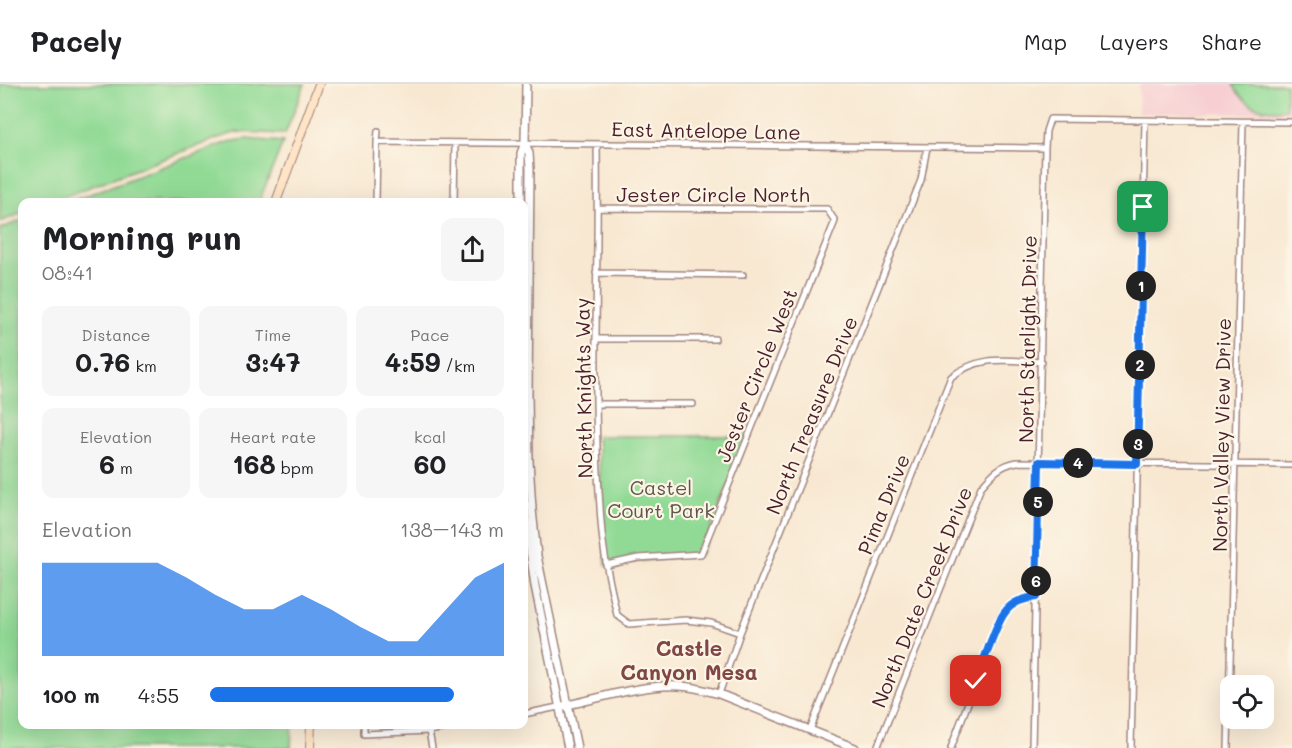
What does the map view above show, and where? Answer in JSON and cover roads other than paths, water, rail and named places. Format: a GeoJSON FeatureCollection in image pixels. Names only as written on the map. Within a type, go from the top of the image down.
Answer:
{"type":"FeatureCollection","features":[{"type":"Feature","properties":{"kind":"main road"},"geometry":{"type":"LineString","coordinates":[[277,198],[319,84]]}},
{"type":"Feature","properties":{"kind":"main road"},"geometry":{"type":"LineString","coordinates":[[310,729],[310,748]]}},
{"type":"Feature","properties":{"kind":"street"},"geometry":{"type":"LineString","coordinates":[[521,198],[521,153],[525,143],[526,84]]}},
{"type":"Feature","properties":{"kind":"street","name":"North Starlight Drive"},"geometry":{"type":"LineString","coordinates":[[1032,748],[1046,131],[1050,119],[1145,121]]}},
{"type":"Feature","properties":{"kind":"street"},"geometry":{"type":"LineString","coordinates":[[1131,748],[1145,121],[1292,122]]}},
{"type":"Feature","properties":{"kind":"street","name":"North Valley View Drive"},"geometry":{"type":"LineString","coordinates":[[1228,748],[1242,122]]}},
{"type":"Feature","properties":{"kind":"street"},"geometry":{"type":"LineString","coordinates":[[376,198],[378,131]]}},
{"type":"Feature","properties":{"kind":"street","name":"East Antelope Lane"},"geometry":{"type":"LineString","coordinates":[[377,142],[1045,148]]}},
{"type":"Feature","properties":{"kind":"street"},"geometry":{"type":"LineString","coordinates":[[454,198],[455,143]]}},
{"type":"Feature","properties":{"kind":"street"},"geometry":{"type":"LineString","coordinates":[[525,143],[529,153],[530,169],[528,253]]}},
{"type":"Feature","properties":{"kind":"street","name":"North Knights Way"},"geometry":{"type":"LineString","coordinates":[[597,144],[596,404],[601,522],[606,565],[617,615],[629,624],[686,620],[711,623],[740,633]]}},
{"type":"Feature","properties":{"kind":"street","name":"North Treasure Drive"},"geometry":{"type":"LineString","coordinates":[[719,694],[740,633],[921,180],[927,147]]}},
{"type":"Feature","properties":{"kind":"street","name":"Jester Circle North"},"geometry":{"type":"LineString","coordinates":[[598,208],[828,209]]}},
{"type":"Feature","properties":{"kind":"street","name":"Jester Circle West"},"geometry":{"type":"LineString","coordinates":[[606,565],[638,558],[701,554],[835,221],[828,209]]}},
{"type":"Feature","properties":{"kind":"street"},"geometry":{"type":"LineString","coordinates":[[596,273],[743,275]]}},
{"type":"Feature","properties":{"kind":"street"},"geometry":{"type":"LineString","coordinates":[[596,339],[715,339]]}},
{"type":"Feature","properties":{"kind":"street","name":"Pima Drive"},"geometry":{"type":"LineString","coordinates":[[810,730],[951,377],[970,364],[982,361],[1042,362]]}},
{"type":"Feature","properties":{"kind":"street"},"geometry":{"type":"LineString","coordinates":[[596,404],[693,404]]}},
{"type":"Feature","properties":{"kind":"street"},"geometry":{"type":"LineString","coordinates":[[528,420],[528,506],[563,706],[568,748]]}},
{"type":"Feature","properties":{"kind":"street","name":"North Date Creek Drive"},"geometry":{"type":"LineString","coordinates":[[878,748],[981,487],[992,473],[1004,464],[1039,462],[1292,465]]}},
{"type":"Feature","properties":{"kind":"street"},"geometry":{"type":"LineString","coordinates":[[951,748],[1001,615],[1023,598],[1036,597]]}},
{"type":"Feature","properties":{"kind":"street"},"geometry":{"type":"LineString","coordinates":[[528,713],[655,687],[696,688],[719,694],[855,748]]}},
{"type":"Feature","properties":{"kind":"street"},"geometry":{"type":"LineString","coordinates":[[563,706],[577,748]]}},
{"type":"Feature","properties":{"kind":"street"},"geometry":{"type":"LineString","coordinates":[[364,729],[364,734],[440,729]]}},
{"type":"Feature","properties":{"kind":"street"},"geometry":{"type":"LineString","coordinates":[[429,731],[432,748]]}},
{"type":"Feature","properties":{"kind":"district","name":"Castle Canyon Mesa"},"geometry":{"type":"Point","coordinates":[689,659]}},
{"type":"Feature","properties":{"kind":"park label","name":"Castel Court Park"},"geometry":{"type":"Point","coordinates":[661,498]}}]}
